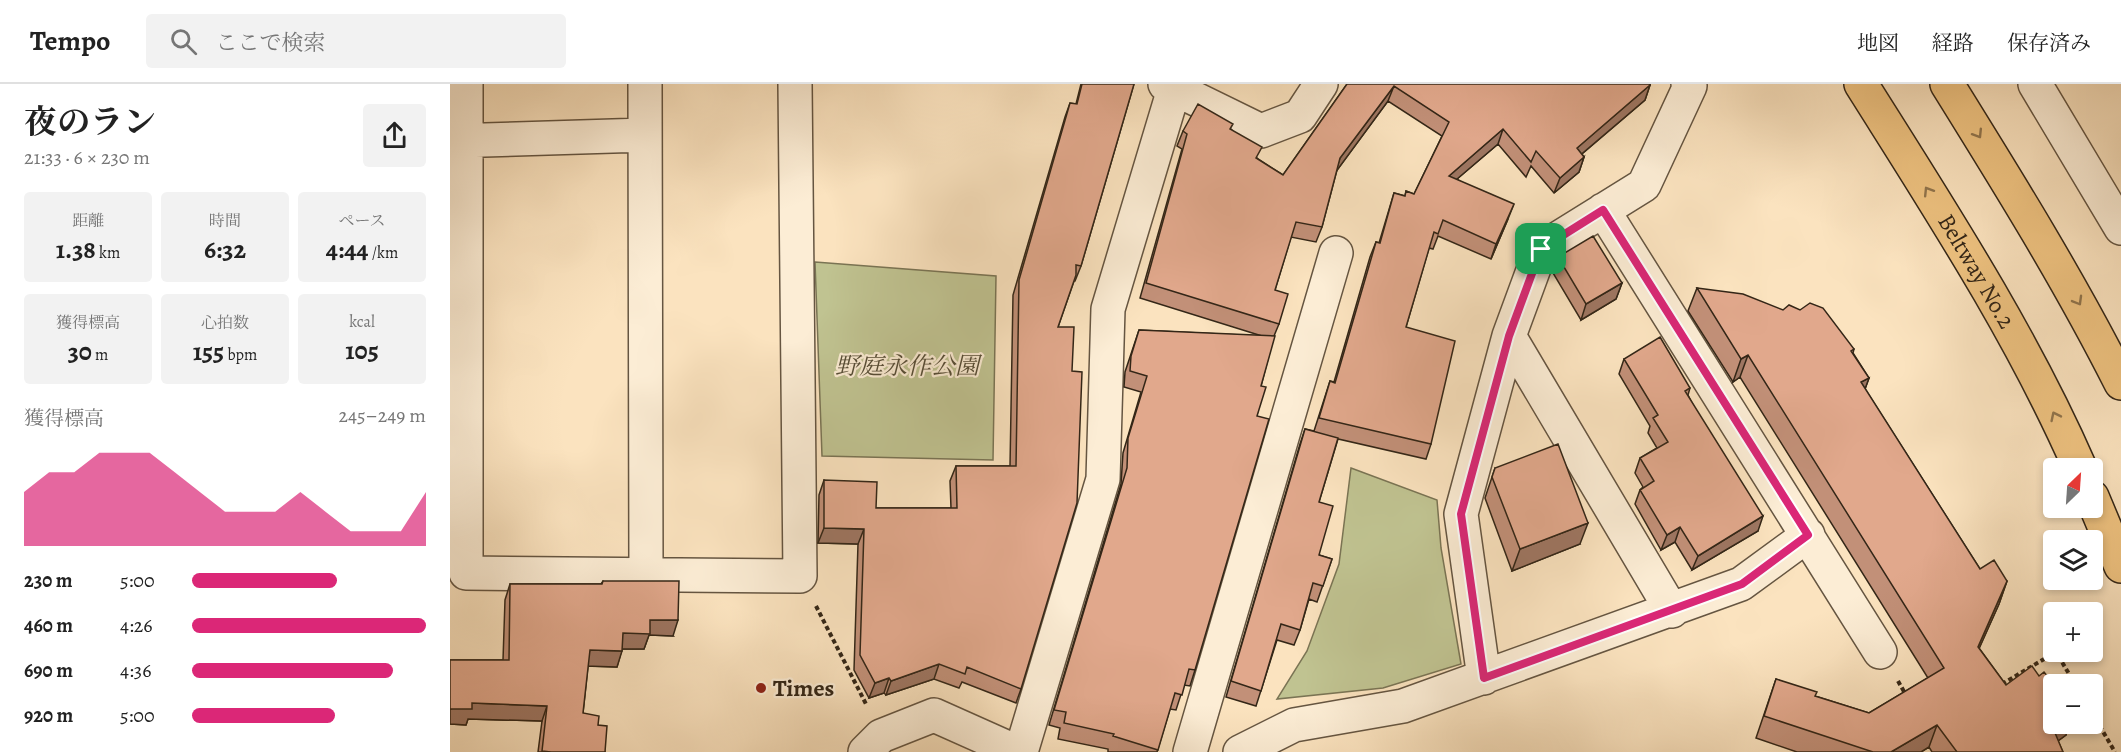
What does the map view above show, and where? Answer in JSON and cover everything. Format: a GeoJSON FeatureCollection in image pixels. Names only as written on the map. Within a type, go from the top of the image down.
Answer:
{"type":"FeatureCollection","features":[{"type":"Feature","properties":{"kind":"main road","name":"Beltway No.2"},"geometry":{"type":"LineString","coordinates":[[1861,84],[1983,284],[2043,392],[2075,458]]}},
{"type":"Feature","properties":{"kind":"main road"},"geometry":{"type":"LineString","coordinates":[[1947,84],[2049,251],[2121,383]]}},
{"type":"Feature","properties":{"kind":"main road"},"geometry":{"type":"LineString","coordinates":[[2101,518],[2121,566]]}},
{"type":"Feature","properties":{"kind":"street"},"geometry":{"type":"LineString","coordinates":[[466,84],[458,140],[466,573],[800,576],[795,84]]}},
{"type":"Feature","properties":{"kind":"street"},"geometry":{"type":"LineString","coordinates":[[645,84],[646,574]]}},
{"type":"Feature","properties":{"kind":"street"},"geometry":{"type":"LineString","coordinates":[[873,744],[934,715],[1019,752],[1103,478],[1108,309],[1169,86],[1261,131],[1300,116],[1321,84]]}},
{"type":"Feature","properties":{"kind":"street"},"geometry":{"type":"LineString","coordinates":[[1484,678],[1461,514],[1509,336],[1541,249],[1644,185],[1690,86],[1688,84]]}},
{"type":"Feature","properties":{"kind":"street"},"geometry":{"type":"LineString","coordinates":[[2035,84],[2121,228]]}},
{"type":"Feature","properties":{"kind":"street"},"geometry":{"type":"LineString","coordinates":[[458,140],[645,135]]}},
{"type":"Feature","properties":{"kind":"street"},"geometry":{"type":"LineString","coordinates":[[1603,210],[1880,652]]}},
{"type":"Feature","properties":{"kind":"street"},"geometry":{"type":"LineString","coordinates":[[1190,752],[1336,253]]}},
{"type":"Feature","properties":{"kind":"street"},"geometry":{"type":"LineString","coordinates":[[1509,336],[1672,611]]}},
{"type":"Feature","properties":{"kind":"street"},"geometry":{"type":"LineString","coordinates":[[1240,752],[1293,725],[1403,706],[1672,611],[1742,584],[1808,535]]}},
{"type":"Feature","properties":{"kind":"path"},"geometry":{"type":"LineString","coordinates":[[831,633],[873,744]]}},
{"type":"Feature","properties":{"kind":"path"},"geometry":{"type":"LineString","coordinates":[[1880,652],[1909,701]]}},
{"type":"Feature","properties":{"kind":"path"},"geometry":{"type":"LineString","coordinates":[[1997,688],[2056,652],[2069,674]]}},
{"type":"Feature","properties":{"kind":"path"},"geometry":{"type":"LineString","coordinates":[[2103,732],[2115,752]]}},
{"type":"Feature","properties":{"kind":"green space","name":"野庭永作公園"},"geometry":{"type":"Polygon","coordinates":[[[815,262],[996,276],[993,460],[822,456],[815,262]]]}},
{"type":"Feature","properties":{"kind":"green space"},"geometry":{"type":"Polygon","coordinates":[[[1351,468],[1437,500],[1441,548],[1461,664],[1383,688],[1277,699],[1307,651],[1339,564],[1351,468]]]}},
{"type":"Feature","properties":{"kind":"building"},"geometry":{"type":"Polygon","coordinates":[[[1082,84],[1134,84],[1081,266],[1076,265],[1076,275],[1058,327],[1074,327],[1072,371],[1082,372],[1077,503],[1021,689],[967,667],[965,674],[939,664],[891,681],[889,678],[875,683],[860,655],[864,529],[824,528],[824,480],[877,482],[876,508],[957,508],[956,466],[1016,466],[1019,280],[1070,103],[1077,104],[1082,84]]]}},
{"type":"Feature","properties":{"kind":"building"},"geometry":{"type":"Polygon","coordinates":[[[1347,84],[1650,85],[1577,148],[1584,157],[1560,178],[1536,151],[1531,162],[1503,129],[1449,176],[1514,204],[1496,244],[1443,220],[1438,234],[1434,232],[1406,327],[1455,341],[1431,444],[1319,418],[1330,381],[1335,383],[1376,242],[1380,243],[1394,193],[1405,196],[1406,191],[1414,194],[1449,122],[1394,86],[1340,158],[1322,227],[1296,222],[1275,290],[1288,294],[1279,324],[1146,283],[1187,134],[1183,131],[1198,104],[1233,124],[1230,129],[1262,147],[1256,158],[1283,175],[1347,84]]]}},
{"type":"Feature","properties":{"kind":"building"},"geometry":{"type":"Polygon","coordinates":[[[1593,236],[1622,283],[1586,304],[1558,257],[1593,236]]]}},
{"type":"Feature","properties":{"kind":"building"},"geometry":{"type":"Polygon","coordinates":[[[1697,288],[1743,294],[1783,310],[1789,305],[1800,310],[1810,303],[1823,308],[1854,349],[1851,351],[1869,378],[1861,382],[1980,569],[1994,560],[2007,581],[1978,647],[2006,685],[2032,666],[2039,676],[2044,672],[2046,674],[2043,674],[2043,734],[2056,734],[2063,752],[1957,752],[1937,725],[1891,752],[1873,752],[1764,716],[1776,679],[1817,692],[1815,696],[1869,713],[1944,668],[1748,355],[1741,359],[1697,288]]]}},
{"type":"Feature","properties":{"kind":"building"},"geometry":{"type":"Polygon","coordinates":[[[1139,330],[1275,336],[1261,386],[1266,387],[1257,416],[1269,419],[1195,670],[1189,669],[1182,695],[1175,693],[1158,750],[1113,736],[1114,734],[1064,723],[1066,712],[1054,710],[1127,468],[1128,438],[1147,376],[1130,371],[1131,356],[1139,330]]]}},
{"type":"Feature","properties":{"kind":"building"},"geometry":{"type":"Polygon","coordinates":[[[1660,337],[1690,388],[1685,391],[1763,516],[1698,556],[1680,527],[1667,535],[1640,490],[1654,481],[1640,458],[1668,442],[1653,418],[1658,415],[1624,359],[1660,337]]]}},
{"type":"Feature","properties":{"kind":"building"},"geometry":{"type":"Polygon","coordinates":[[[1305,429],[1338,438],[1319,502],[1333,506],[1319,555],[1332,559],[1323,586],[1313,583],[1300,630],[1281,624],[1261,691],[1231,681],[1305,429]]]}},
{"type":"Feature","properties":{"kind":"building"},"geometry":{"type":"Polygon","coordinates":[[[1558,444],[1588,523],[1520,549],[1492,477],[1495,468],[1558,444]]]}},
{"type":"Feature","properties":{"kind":"building"},"geometry":{"type":"Polygon","coordinates":[[[603,581],[679,581],[678,620],[650,620],[650,634],[623,633],[622,651],[590,650],[583,713],[599,716],[598,725],[607,726],[605,752],[542,751],[547,706],[472,703],[472,709],[450,709],[450,660],[509,660],[510,584],[602,584],[603,581]]]}},
{"type":"Feature","properties":{"kind":"place","name":"Times"},"geometry":{"type":"Point","coordinates":[761,688]}},
{"type":"Feature","properties":{"kind":"route"},"geometry":{"type":"LineString","coordinates":[[1603,210],[1808,535],[1742,584],[1484,678],[1461,514],[1509,336],[1541,249],[1603,210]]}}]}
